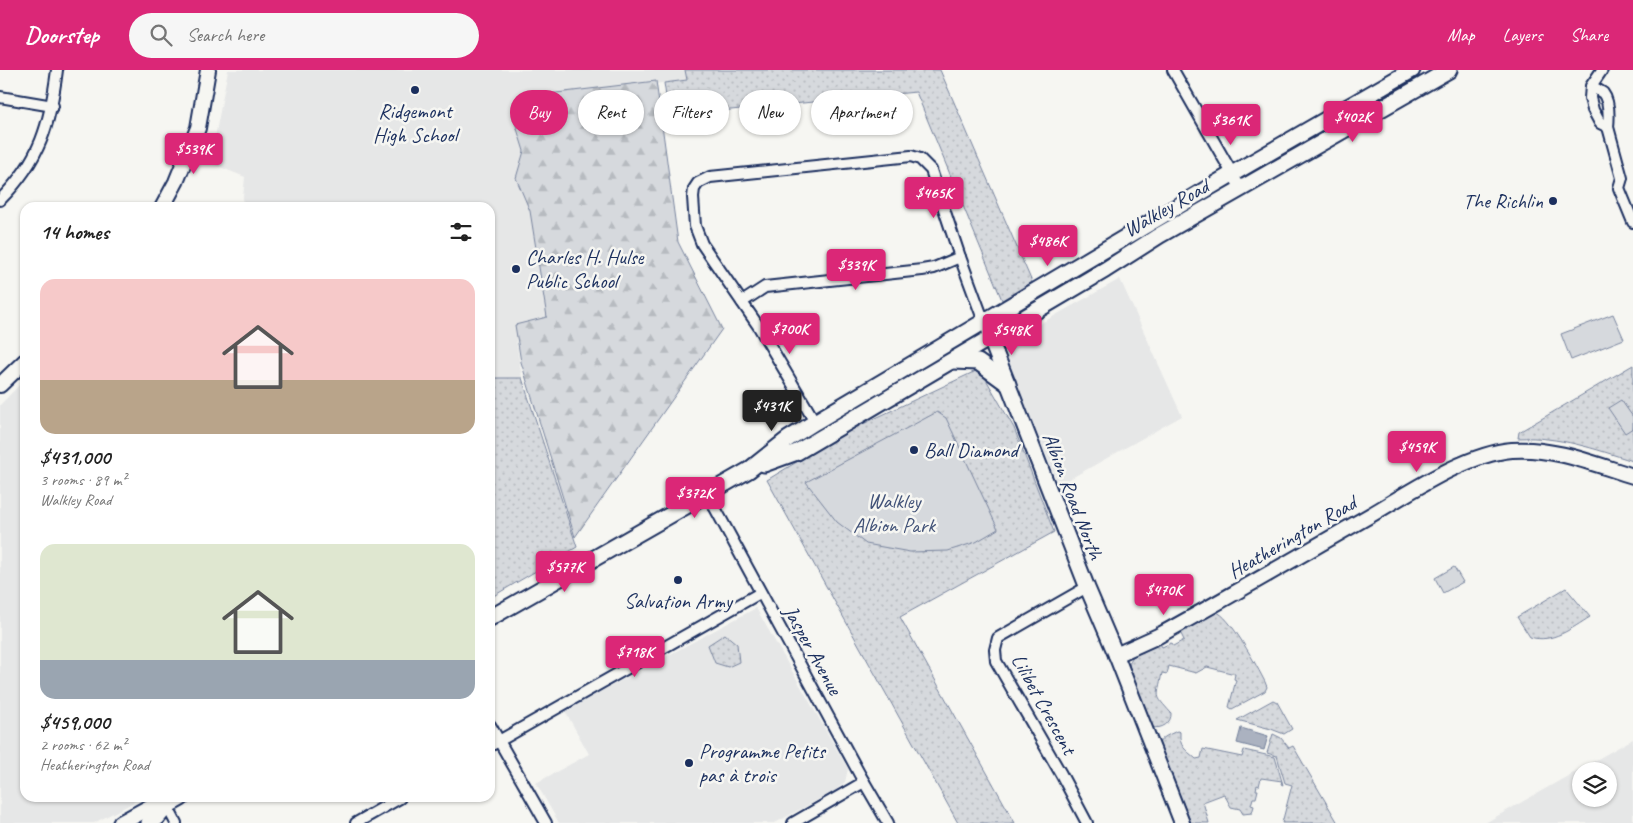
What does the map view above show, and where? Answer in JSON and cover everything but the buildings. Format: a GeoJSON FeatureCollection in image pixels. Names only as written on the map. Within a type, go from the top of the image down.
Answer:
{"type":"FeatureCollection","features":[{"type":"Feature","properties":{"kind":"main road","name":"Walkley Road"},"geometry":{"type":"LineString","coordinates":[[495,615],[708,495],[749,470],[788,439],[815,422],[1232,174],[1412,70]]}},
{"type":"Feature","properties":{"kind":"main road","name":"Walkley Road"},"geometry":{"type":"LineString","coordinates":[[749,470],[797,452],[1105,270],[1160,235],[1449,70]]}},
{"type":"Feature","properties":{"kind":"main road"},"geometry":{"type":"LineString","coordinates":[[952,361],[978,362],[1008,384]]}},
{"type":"Feature","properties":{"kind":"main road"},"geometry":{"type":"LineString","coordinates":[[149,823],[174,802]]}},
{"type":"Feature","properties":{"kind":"main road"},"geometry":{"type":"LineString","coordinates":[[121,823],[150,807],[167,806]]}},
{"type":"Feature","properties":{"kind":"street"},"geometry":{"type":"LineString","coordinates":[[0,200],[15,185],[29,166],[40,144],[53,106],[57,70]]}},
{"type":"Feature","properties":{"kind":"street"},"geometry":{"type":"LineString","coordinates":[[165,202],[176,182],[198,128],[208,70]]}},
{"type":"Feature","properties":{"kind":"street"},"geometry":{"type":"LineString","coordinates":[[1173,70],[1241,189]]}},
{"type":"Feature","properties":{"kind":"street"},"geometry":{"type":"LineString","coordinates":[[1602,70],[1592,86],[1590,98],[1593,110],[1600,123],[1608,127]]}},
{"type":"Feature","properties":{"kind":"street"},"geometry":{"type":"LineString","coordinates":[[1592,86],[1603,94],[1609,112],[1608,127],[1622,178],[1619,188],[1633,222]]}},
{"type":"Feature","properties":{"kind":"street"},"geometry":{"type":"LineString","coordinates":[[0,97],[53,106]]}},
{"type":"Feature","properties":{"kind":"street","name":"Albion Road North"},"geometry":{"type":"LineString","coordinates":[[742,302],[702,244],[696,226],[693,197],[694,189],[698,183],[710,177],[911,156],[920,159],[931,170],[984,323],[1087,588],[1116,655],[1182,823]]}},
{"type":"Feature","properties":{"kind":"street"},"geometry":{"type":"LineString","coordinates":[[815,422],[760,326],[742,302],[765,287],[922,270],[934,268],[960,257]]}},
{"type":"Feature","properties":{"kind":"street"},"geometry":{"type":"LineString","coordinates":[[0,385],[20,366]]}},
{"type":"Feature","properties":{"kind":"street","name":"Heatherington Road"},"geometry":{"type":"LineString","coordinates":[[1116,655],[1158,636],[1426,484],[1474,459],[1510,450],[1542,451],[1566,455],[1633,476]]}},
{"type":"Feature","properties":{"kind":"street","name":"Jasper Avenue"},"geometry":{"type":"LineString","coordinates":[[708,495],[760,593],[888,823]]}},
{"type":"Feature","properties":{"kind":"street","name":"Lilibet Crescent"},"geometry":{"type":"LineString","coordinates":[[1087,588],[998,638],[995,650],[996,661],[1062,774],[1087,823]]}},
{"type":"Feature","properties":{"kind":"street"},"geometry":{"type":"LineString","coordinates":[[495,743],[760,593]]}},
{"type":"Feature","properties":{"kind":"street"},"geometry":{"type":"LineString","coordinates":[[495,746],[546,823]]}},
{"type":"Feature","properties":{"kind":"street"},"geometry":{"type":"LineString","coordinates":[[793,823],[864,782]]}},
{"type":"Feature","properties":{"kind":"street"},"geometry":{"type":"LineString","coordinates":[[356,823],[393,802]]}},
{"type":"Feature","properties":{"kind":"street"},"geometry":{"type":"LineString","coordinates":[[167,806],[176,823]]}},
{"type":"Feature","properties":{"kind":"shaded area","name":"Charles H. Hulse Public School"},"geometry":{"type":"Polygon","coordinates":[[[228,70],[685,70],[687,80],[606,90],[578,90],[578,93],[568,95],[568,90],[510,90],[510,135],[528,135],[549,331],[516,339],[522,378],[495,379],[495,202],[242,202],[245,177],[210,163],[228,70]]]}},
{"type":"Feature","properties":{"kind":"shaded area"},"geometry":{"type":"Polygon","coordinates":[[[1120,279],[1182,416],[1059,485],[1008,365],[1006,351],[1011,340],[1120,279]]]}},
{"type":"Feature","properties":{"kind":"shaded area"},"geometry":{"type":"Polygon","coordinates":[[[20,384],[20,802],[134,802],[94,823],[0,823],[0,405],[20,384]]]}},
{"type":"Feature","properties":{"kind":"shaded area"},"geometry":{"type":"Polygon","coordinates":[[[756,608],[848,769],[845,782],[836,790],[775,823],[559,823],[536,783],[589,754],[565,711],[756,608]]]}},
{"type":"Feature","properties":{"kind":"shaded area"},"geometry":{"type":"Polygon","coordinates":[[[1241,728],[1268,736],[1264,750],[1237,743],[1241,728]]]}},
{"type":"Feature","properties":{"kind":"shaded area"},"geometry":{"type":"Polygon","coordinates":[[[1633,739],[1633,823],[1485,823],[1572,774],[1572,807],[1617,807],[1617,762],[1592,762],[1633,739]]]}},
{"type":"Feature","properties":{"kind":"green space"},"geometry":{"type":"Polygon","coordinates":[[[685,70],[940,70],[1032,282],[1002,300],[916,92],[913,92],[913,90],[811,90],[811,102],[801,103],[801,90],[739,90],[739,109],[729,110],[729,90],[665,90],[664,83],[687,80],[685,70]]]}},
{"type":"Feature","properties":{"kind":"green space"},"geometry":{"type":"Polygon","coordinates":[[[656,81],[657,90],[654,90],[654,135],[663,135],[678,242],[722,329],[575,537],[521,362],[515,325],[547,317],[530,211],[516,178],[524,151],[519,135],[568,135],[568,92],[578,90],[578,135],[644,135],[644,90],[581,90],[656,81]]]}},
{"type":"Feature","properties":{"kind":"green space"},"geometry":{"type":"Polygon","coordinates":[[[1613,314],[1624,339],[1571,360],[1561,334],[1613,314]]]}},
{"type":"Feature","properties":{"kind":"green space"},"geometry":{"type":"Polygon","coordinates":[[[1633,365],[1633,461],[1562,441],[1518,438],[1519,432],[1633,365]]]}},
{"type":"Feature","properties":{"kind":"green space","name":"Walkley Albion Park"},"geometry":{"type":"Polygon","coordinates":[[[980,369],[1014,428],[1054,532],[900,617],[1015,823],[958,823],[767,480],[846,432],[980,369]]]}},
{"type":"Feature","properties":{"kind":"green space"},"geometry":{"type":"Polygon","coordinates":[[[495,378],[522,378],[577,547],[495,595],[495,378]]]}},
{"type":"Feature","properties":{"kind":"green space"},"geometry":{"type":"Polygon","coordinates":[[[1621,400],[1633,417],[1633,428],[1625,433],[1608,408],[1621,400]]]}},
{"type":"Feature","properties":{"kind":"green space","name":"Ball Diamond"},"geometry":{"type":"Polygon","coordinates":[[[937,412],[946,418],[998,529],[976,542],[948,551],[910,552],[866,544],[837,522],[806,482],[937,412]]]}},
{"type":"Feature","properties":{"kind":"green space"},"geometry":{"type":"Polygon","coordinates":[[[1454,567],[1463,582],[1443,593],[1435,578],[1454,567]]]}},
{"type":"Feature","properties":{"kind":"green space"},"geometry":{"type":"Polygon","coordinates":[[[1566,588],[1590,617],[1554,637],[1538,639],[1530,637],[1517,617],[1566,588]]]}},
{"type":"Feature","properties":{"kind":"green space"},"geometry":{"type":"Polygon","coordinates":[[[1216,612],[1222,615],[1243,642],[1265,682],[1267,687],[1265,691],[1232,709],[1229,707],[1236,680],[1234,679],[1235,674],[1207,667],[1196,673],[1169,666],[1167,674],[1162,673],[1158,696],[1171,713],[1171,717],[1168,723],[1162,727],[1152,727],[1130,673],[1130,661],[1137,653],[1159,642],[1162,647],[1171,643],[1173,646],[1184,640],[1180,632],[1216,612]]]}},
{"type":"Feature","properties":{"kind":"green space"},"geometry":{"type":"Polygon","coordinates":[[[725,634],[737,644],[739,662],[728,667],[715,663],[708,645],[725,634]]]}},
{"type":"Feature","properties":{"kind":"green space"},"geometry":{"type":"Polygon","coordinates":[[[1273,700],[1277,702],[1292,729],[1284,734],[1237,720],[1273,700]]]}},
{"type":"Feature","properties":{"kind":"green space"},"geometry":{"type":"Polygon","coordinates":[[[1177,731],[1180,732],[1184,747],[1196,759],[1201,758],[1203,749],[1242,757],[1244,750],[1275,757],[1282,781],[1261,778],[1259,786],[1257,785],[1256,798],[1253,798],[1251,805],[1254,806],[1252,813],[1243,814],[1240,809],[1231,807],[1224,794],[1203,802],[1209,823],[1191,823],[1159,744],[1164,738],[1177,731]]]}},
{"type":"Feature","properties":{"kind":"green space"},"geometry":{"type":"Polygon","coordinates":[[[1273,734],[1281,738],[1289,748],[1293,746],[1338,823],[1282,823],[1292,785],[1285,783],[1277,756],[1267,753],[1273,734]]]}},
{"type":"Feature","properties":{"kind":"place","name":"Ridgemont High School"},"geometry":{"type":"Point","coordinates":[415,90]}},
{"type":"Feature","properties":{"kind":"place","name":"The Richlin"},"geometry":{"type":"Point","coordinates":[1553,201]}},
{"type":"Feature","properties":{"kind":"place","name":"Charles H. Hulse Public School"},"geometry":{"type":"Point","coordinates":[516,269]}},
{"type":"Feature","properties":{"kind":"place","name":"Ball Diamond"},"geometry":{"type":"Point","coordinates":[914,450]}},
{"type":"Feature","properties":{"kind":"place","name":"Salvation Army"},"geometry":{"type":"Point","coordinates":[678,580]}},
{"type":"Feature","properties":{"kind":"place","name":"Programme Petits pas à trois"},"geometry":{"type":"Point","coordinates":[689,763]}}]}
